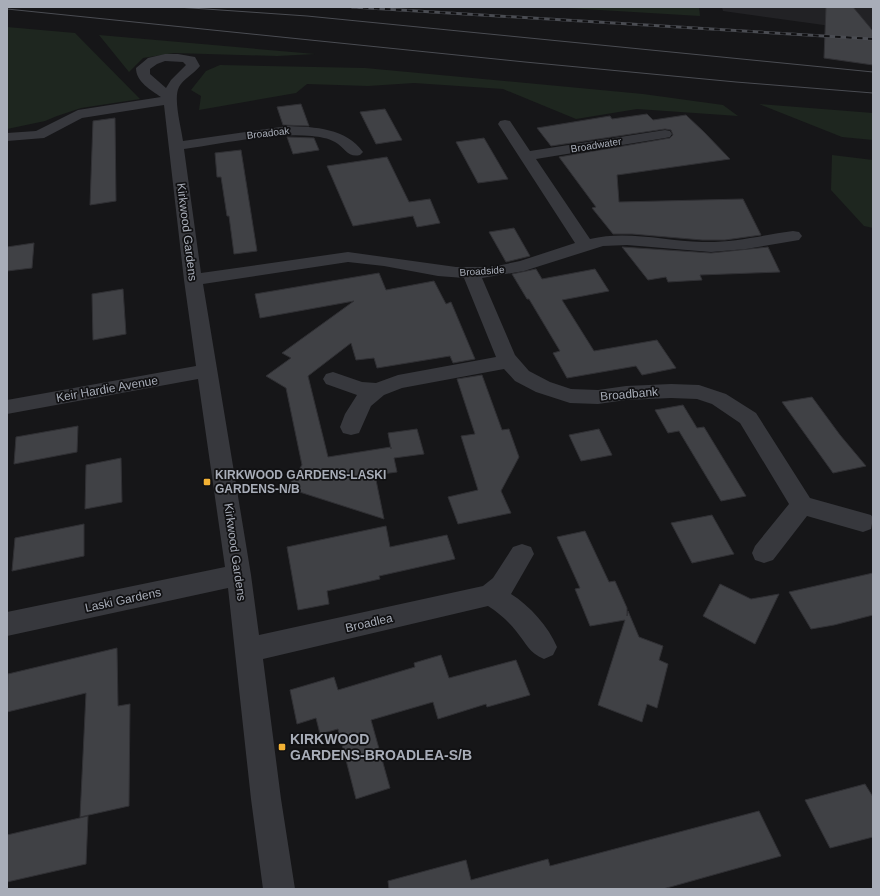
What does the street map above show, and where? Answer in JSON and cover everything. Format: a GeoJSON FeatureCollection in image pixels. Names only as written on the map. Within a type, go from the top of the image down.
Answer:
{"type":"FeatureCollection","features":[{"type":"Feature","properties":{"kind":"street","name":"Kirkwood Gardens"},"geometry":{"type":"LineString","coordinates":[[10,137],[39,135],[78,114],[170,99],[193,280],[239,575],[266,799],[279,889]]}},
{"type":"Feature","properties":{"kind":"street"},"geometry":{"type":"LineString","coordinates":[[505,124],[586,244]]}},
{"type":"Feature","properties":{"kind":"street","name":"Broadoak"},"geometry":{"type":"LineString","coordinates":[[176,146],[288,130],[306,131],[335,137],[346,142],[355,152]]}},
{"type":"Feature","properties":{"kind":"street","name":"Broadwater"},"geometry":{"type":"LineString","coordinates":[[526,156],[665,134]]}},
{"type":"Feature","properties":{"kind":"street","name":"Broadside"},"geometry":{"type":"LineString","coordinates":[[193,280],[348,256],[364,257],[441,272],[491,272],[530,264],[586,244],[603,241],[629,240],[700,248],[720,247],[793,236]]}},
{"type":"Feature","properties":{"kind":"street","name":"Broadbank"},"geometry":{"type":"LineString","coordinates":[[471,273],[495,332],[509,361],[522,376],[543,387],[570,396],[598,397],[626,393],[671,391],[699,392],[719,399],[748,418],[802,504]]}},
{"type":"Feature","properties":{"kind":"street"},"geometry":{"type":"LineString","coordinates":[[351,427],[356,414],[364,401],[377,390],[398,382],[509,361]]}},
{"type":"Feature","properties":{"kind":"street","name":"Keir Hardie Avenue"},"geometry":{"type":"LineString","coordinates":[[7,407],[207,371]]}},
{"type":"Feature","properties":{"kind":"street"},"geometry":{"type":"LineString","coordinates":[[333,379],[343,384],[360,389],[377,390]]}},
{"type":"Feature","properties":{"kind":"street"},"geometry":{"type":"LineString","coordinates":[[764,553],[802,504],[863,522]]}},
{"type":"Feature","properties":{"kind":"street"},"geometry":{"type":"LineString","coordinates":[[522,554],[510,577],[502,586],[490,595],[504,602],[523,618],[544,646]]}},
{"type":"Feature","properties":{"kind":"street","name":"Laski Gardens"},"geometry":{"type":"LineString","coordinates":[[7,624],[239,575]]}},
{"type":"Feature","properties":{"kind":"street","name":"Broadlea"},"geometry":{"type":"LineString","coordinates":[[248,650],[490,595]]}},
{"type":"Feature","properties":{"kind":"shaded area"},"geometry":{"type":"Polygon","coordinates":[[[550,7],[699,7],[700,16],[550,7]]]}},
{"type":"Feature","properties":{"kind":"shaded area"},"geometry":{"type":"Polygon","coordinates":[[[722,7],[873,7],[873,28],[838,27],[723,11],[722,7]]]}},
{"type":"Feature","properties":{"kind":"shaded area"},"geometry":{"type":"Polygon","coordinates":[[[7,27],[75,33],[140,99],[81,108],[45,121],[7,129],[7,27]]]}},
{"type":"Feature","properties":{"kind":"shaded area"},"geometry":{"type":"Polygon","coordinates":[[[99,35],[315,54],[277,56],[174,53],[143,58],[129,72],[99,35]]]}},
{"type":"Feature","properties":{"kind":"shaded area"},"geometry":{"type":"Polygon","coordinates":[[[220,65],[365,68],[643,94],[723,105],[738,116],[637,109],[576,119],[503,89],[414,83],[368,86],[307,84],[296,93],[199,110],[201,96],[191,90],[206,71],[220,65]]]}},
{"type":"Feature","properties":{"kind":"shaded area"},"geometry":{"type":"Polygon","coordinates":[[[759,104],[873,113],[873,140],[842,137],[759,104]]]}},
{"type":"Feature","properties":{"kind":"shaded area"},"geometry":{"type":"Polygon","coordinates":[[[832,155],[873,160],[873,228],[864,226],[831,190],[832,155]]]}},
{"type":"Feature","properties":{"kind":"building"},"geometry":{"type":"Polygon","coordinates":[[[826,7],[853,7],[873,31],[873,65],[824,58],[826,7]]]}},
{"type":"Feature","properties":{"kind":"building"},"geometry":{"type":"Polygon","coordinates":[[[301,104],[309,126],[283,125],[277,107],[301,104]]]}},
{"type":"Feature","properties":{"kind":"building"},"geometry":{"type":"Polygon","coordinates":[[[385,109],[402,140],[376,144],[360,112],[385,109]]]}},
{"type":"Feature","properties":{"kind":"building"},"geometry":{"type":"Polygon","coordinates":[[[647,114],[653,120],[686,115],[730,159],[617,175],[619,202],[743,199],[761,235],[725,240],[702,240],[632,234],[613,234],[592,208],[596,207],[559,157],[670,138],[673,135],[671,130],[665,129],[551,146],[537,128],[610,116],[612,119],[647,114]]]}},
{"type":"Feature","properties":{"kind":"building"},"geometry":{"type":"Polygon","coordinates":[[[115,118],[116,201],[90,205],[93,121],[115,118]]]}},
{"type":"Feature","properties":{"kind":"building"},"geometry":{"type":"Polygon","coordinates":[[[287,137],[314,138],[319,150],[293,154],[287,137]]]}},
{"type":"Feature","properties":{"kind":"building"},"geometry":{"type":"Polygon","coordinates":[[[484,138],[508,179],[478,183],[456,142],[484,138]]]}},
{"type":"Feature","properties":{"kind":"building"},"geometry":{"type":"Polygon","coordinates":[[[241,150],[257,251],[234,254],[229,216],[227,216],[221,177],[217,177],[215,153],[241,150]]]}},
{"type":"Feature","properties":{"kind":"building"},"geometry":{"type":"Polygon","coordinates":[[[387,157],[409,202],[430,199],[440,223],[417,227],[413,216],[353,226],[327,166],[387,157]]]}},
{"type":"Feature","properties":{"kind":"building"},"geometry":{"type":"Polygon","coordinates":[[[514,228],[530,256],[506,262],[489,232],[514,228]]]}},
{"type":"Feature","properties":{"kind":"building"},"geometry":{"type":"Polygon","coordinates":[[[34,243],[32,268],[7,271],[7,247],[34,243]]]}},
{"type":"Feature","properties":{"kind":"building"},"geometry":{"type":"Polygon","coordinates":[[[622,247],[711,253],[768,247],[780,272],[700,275],[702,280],[668,282],[666,277],[648,280],[622,247]]]}},
{"type":"Feature","properties":{"kind":"building"},"geometry":{"type":"Polygon","coordinates":[[[536,269],[542,279],[595,269],[609,291],[562,300],[594,351],[657,340],[676,368],[642,375],[636,366],[567,378],[553,353],[560,351],[529,299],[527,299],[512,274],[536,269]]]}},
{"type":"Feature","properties":{"kind":"building"},"geometry":{"type":"Polygon","coordinates":[[[379,273],[386,290],[434,281],[446,304],[451,302],[475,359],[453,363],[450,356],[377,368],[374,358],[356,360],[351,343],[308,376],[328,457],[391,447],[388,433],[417,429],[424,454],[394,458],[397,472],[375,475],[384,519],[287,488],[302,465],[286,388],[266,376],[291,358],[282,353],[354,301],[260,318],[255,294],[379,273]]]}},
{"type":"Feature","properties":{"kind":"building"},"geometry":{"type":"Polygon","coordinates":[[[123,289],[126,334],[93,340],[92,294],[123,289]]]}},
{"type":"Feature","properties":{"kind":"building"},"geometry":{"type":"Polygon","coordinates":[[[482,375],[502,430],[509,429],[519,457],[501,491],[511,513],[458,524],[448,497],[478,490],[461,436],[475,434],[457,379],[482,375]]]}},
{"type":"Feature","properties":{"kind":"building"},"geometry":{"type":"Polygon","coordinates":[[[812,397],[840,435],[866,466],[833,473],[782,402],[812,397]]]}},
{"type":"Feature","properties":{"kind":"building"},"geometry":{"type":"Polygon","coordinates":[[[683,405],[697,428],[704,427],[746,496],[721,501],[679,431],[668,433],[655,410],[683,405]]]}},
{"type":"Feature","properties":{"kind":"building"},"geometry":{"type":"Polygon","coordinates":[[[78,426],[77,452],[14,464],[16,437],[78,426]]]}},
{"type":"Feature","properties":{"kind":"building"},"geometry":{"type":"Polygon","coordinates":[[[599,429],[612,455],[581,461],[569,435],[599,429]]]}},
{"type":"Feature","properties":{"kind":"building"},"geometry":{"type":"Polygon","coordinates":[[[121,458],[122,502],[85,509],[86,465],[121,458]]]}},
{"type":"Feature","properties":{"kind":"building"},"geometry":{"type":"Polygon","coordinates":[[[712,515],[734,554],[692,563],[671,523],[712,515]]]}},
{"type":"Feature","properties":{"kind":"building"},"geometry":{"type":"Polygon","coordinates":[[[84,524],[84,556],[12,571],[15,538],[84,524]]]}},
{"type":"Feature","properties":{"kind":"building"},"geometry":{"type":"Polygon","coordinates":[[[386,526],[390,547],[447,535],[455,559],[379,576],[380,579],[327,591],[329,604],[298,610],[287,547],[386,526]]]}},
{"type":"Feature","properties":{"kind":"building"},"geometry":{"type":"Polygon","coordinates":[[[585,531],[609,582],[615,581],[627,608],[627,616],[628,611],[639,637],[663,646],[659,660],[668,664],[657,708],[647,704],[642,722],[598,705],[625,620],[590,626],[575,589],[580,588],[557,537],[585,531]]]}},
{"type":"Feature","properties":{"kind":"building"},"geometry":{"type":"Polygon","coordinates":[[[873,573],[873,615],[834,625],[811,629],[789,592],[873,573]]]}},
{"type":"Feature","properties":{"kind":"building"},"geometry":{"type":"Polygon","coordinates":[[[720,584],[751,599],[779,594],[755,644],[703,616],[720,584]]]}},
{"type":"Feature","properties":{"kind":"building"},"geometry":{"type":"Polygon","coordinates":[[[117,648],[118,706],[130,704],[129,806],[80,817],[86,693],[7,712],[8,674],[117,648]]]}},
{"type":"Feature","properties":{"kind":"building"},"geometry":{"type":"Polygon","coordinates":[[[441,655],[449,678],[516,660],[530,695],[487,707],[486,704],[438,719],[433,702],[371,720],[390,788],[356,799],[338,729],[320,734],[316,718],[297,724],[290,690],[334,677],[338,690],[415,667],[414,663],[441,655]]]}},
{"type":"Feature","properties":{"kind":"building"},"geometry":{"type":"Polygon","coordinates":[[[865,784],[873,797],[873,837],[830,848],[805,800],[865,784]]]}},
{"type":"Feature","properties":{"kind":"building"},"geometry":{"type":"Polygon","coordinates":[[[759,811],[781,856],[663,889],[389,889],[388,881],[466,860],[471,880],[548,859],[550,866],[759,811]]]}},
{"type":"Feature","properties":{"kind":"building"},"geometry":{"type":"Polygon","coordinates":[[[88,816],[86,864],[7,882],[7,835],[88,816]]]}},
{"type":"Feature","properties":{"kind":"tram line"},"geometry":{"type":"LineString","coordinates":[[177,7],[307,16],[873,72]]}},
{"type":"Feature","properties":{"kind":"tram line"},"geometry":{"type":"LineString","coordinates":[[7,9],[525,62],[873,93]]}},
{"type":"Feature","properties":{"kind":"railway"},"geometry":{"type":"LineString","coordinates":[[352,7],[873,39]]}},
{"type":"Feature","properties":{"kind":"place","name":"KIRKWOOD GARDENS-LASKI GARDENS-N/B"},"geometry":{"type":"Point","coordinates":[207,482]}},
{"type":"Feature","properties":{"kind":"place","name":"KIRKWOOD GARDENS-BROADLEA-S/B"},"geometry":{"type":"Point","coordinates":[282,747]}}]}
